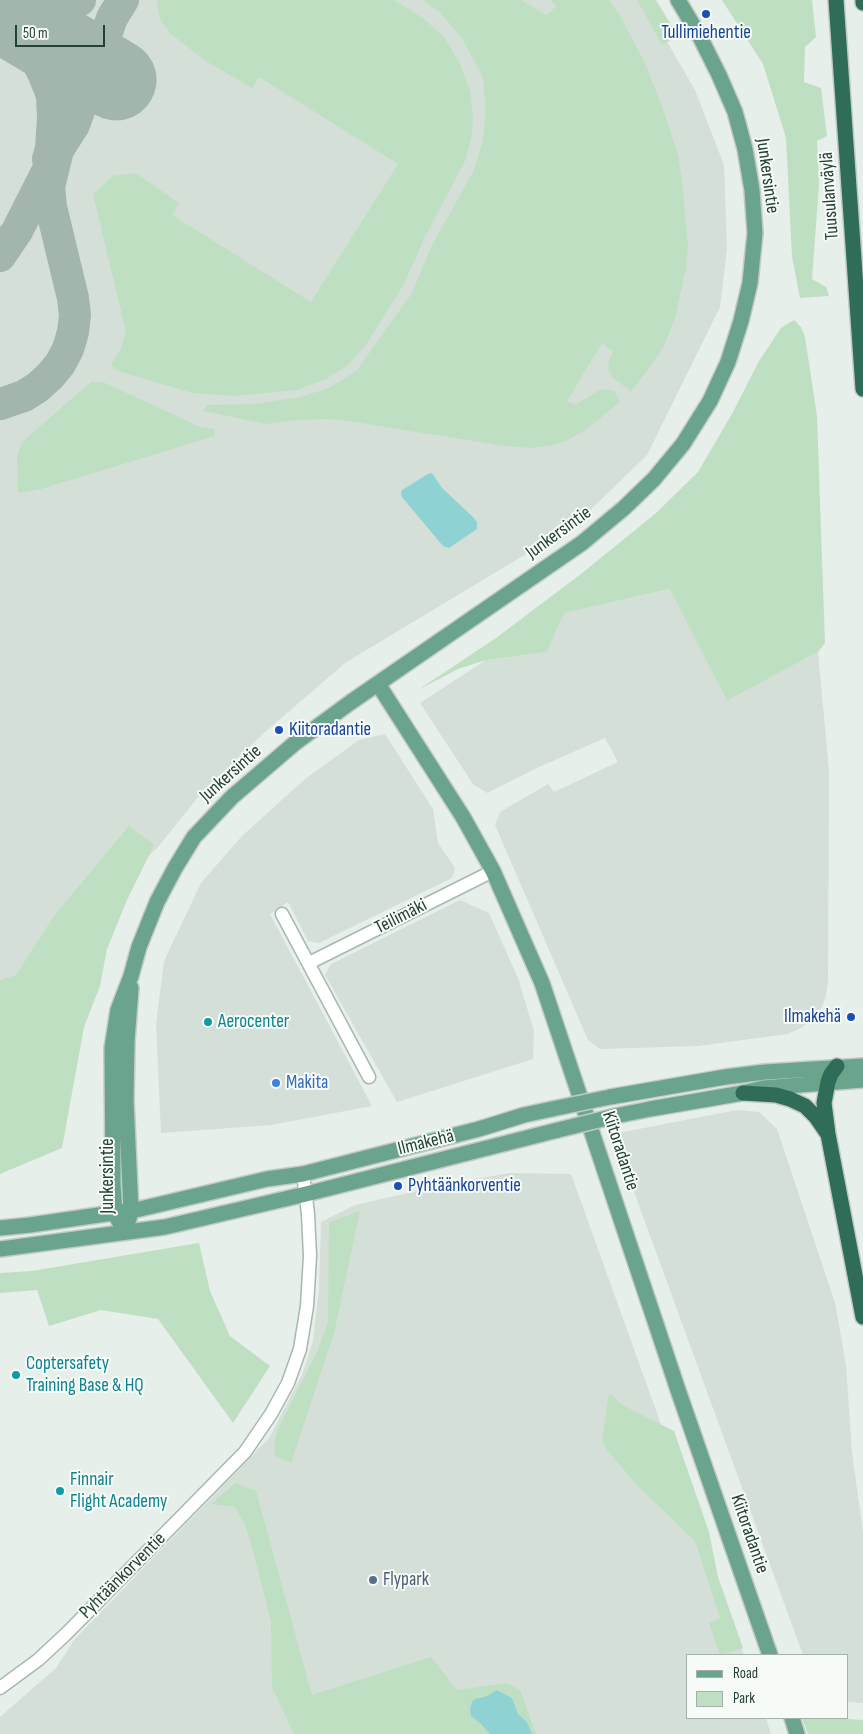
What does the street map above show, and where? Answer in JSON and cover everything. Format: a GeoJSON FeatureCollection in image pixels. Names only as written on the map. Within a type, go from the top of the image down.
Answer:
{"type":"FeatureCollection","features":[{"type":"Feature","properties":{"kind":"highway","name":"Tuusulanväylä"},"geometry":{"type":"LineString","coordinates":[[836,0],[863,389]]}},
{"type":"Feature","properties":{"kind":"highway"},"geometry":{"type":"LineString","coordinates":[[842,1071],[831,1074],[824,1103],[828,1134],[863,1317]]}},
{"type":"Feature","properties":{"kind":"highway"},"geometry":{"type":"LineString","coordinates":[[743,1093],[776,1095],[805,1106],[816,1117],[828,1134]]}},
{"type":"Feature","properties":{"kind":"main road","name":"Junkersintie"},"geometry":{"type":"LineString","coordinates":[[125,1232],[115,1214],[112,1048],[118,1010],[157,902],[194,837],[232,797],[296,743],[582,543],[624,508],[654,479],[683,444],[710,401],[728,362],[741,321],[750,283],[755,233],[752,190],[745,149],[735,112],[699,35],[678,0]]}},
{"type":"Feature","properties":{"kind":"main road","name":"Kiitoradantie"},"geometry":{"type":"LineString","coordinates":[[378,684],[443,784],[493,871],[542,983],[679,1393],[770,1654]]}},
{"type":"Feature","properties":{"kind":"main road","name":"Junkersintie"},"geometry":{"type":"LineString","coordinates":[[125,1232],[131,1211],[126,1100],[126,1041],[130,1010],[131,976]]}},
{"type":"Feature","properties":{"kind":"main road","name":"Ilmakehä"},"geometry":{"type":"LineString","coordinates":[[0,1228],[30,1226],[131,1211],[267,1179],[303,1174],[524,1116],[610,1097],[724,1077],[842,1071],[863,1066]]}},
{"type":"Feature","properties":{"kind":"main road","name":"Ilmakehä"},"geometry":{"type":"LineString","coordinates":[[842,1071],[863,1080]]}},
{"type":"Feature","properties":{"kind":"main road","name":"Ilmakehä"},"geometry":{"type":"LineString","coordinates":[[0,1249],[166,1227],[306,1194],[614,1116],[763,1088],[828,1082]]}},
{"type":"Feature","properties":{"kind":"main road"},"geometry":{"type":"LineString","coordinates":[[792,1719],[797,1734]]}},
{"type":"Feature","properties":{"kind":"street","name":"Teilimäki"},"geometry":{"type":"LineString","coordinates":[[309,963],[493,871]]}},
{"type":"Feature","properties":{"kind":"street"},"geometry":{"type":"LineString","coordinates":[[282,914],[369,1077]]}},
{"type":"Feature","properties":{"kind":"street","name":"Pyhtäänkorventie"},"geometry":{"type":"LineString","coordinates":[[0,1688],[38,1660],[66,1634],[245,1452],[271,1414],[288,1383],[300,1349],[307,1306],[310,1256],[303,1174]]}},
{"type":"Feature","properties":{"kind":"shaded area"},"geometry":{"type":"Polygon","coordinates":[[[0,0],[643,0],[695,90],[724,165],[727,248],[720,307],[647,455],[576,524],[345,663],[264,733],[204,790],[157,848],[20,980],[0,990],[0,0]]]}},
{"type":"Feature","properties":{"kind":"shaded area"},"geometry":{"type":"Polygon","coordinates":[[[671,589],[727,701],[818,652],[829,771],[828,980],[826,995],[822,1007],[814,1018],[801,1028],[788,1034],[698,1046],[600,1049],[588,1040],[495,825],[500,812],[548,784],[554,792],[618,762],[605,738],[539,767],[487,793],[473,784],[420,703],[486,660],[547,652],[563,613],[671,589]]]}},
{"type":"Feature","properties":{"kind":"shaded area"},"geometry":{"type":"Polygon","coordinates":[[[385,734],[433,809],[438,843],[455,868],[452,878],[319,943],[308,941],[288,902],[270,914],[372,1106],[271,1125],[161,1133],[156,1024],[164,961],[201,883],[242,836],[305,779],[359,740],[385,734]]]}},
{"type":"Feature","properties":{"kind":"shaded area"},"geometry":{"type":"Polygon","coordinates":[[[460,900],[489,913],[518,978],[534,1031],[533,1059],[397,1102],[325,975],[331,964],[460,900]]]}},
{"type":"Feature","properties":{"kind":"shaded area"},"geometry":{"type":"Polygon","coordinates":[[[737,1110],[759,1112],[777,1129],[835,1303],[846,1365],[852,1452],[863,1533],[863,1703],[848,1702],[848,1654],[803,1654],[613,1134],[737,1110]]]}},
{"type":"Feature","properties":{"kind":"shaded area"},"geometry":{"type":"Polygon","coordinates":[[[510,1173],[571,1174],[744,1654],[686,1654],[686,1719],[766,1719],[771,1734],[0,1734],[0,1717],[56,1668],[74,1640],[269,1438],[302,1375],[313,1341],[319,1289],[321,1222],[355,1205],[452,1183],[510,1173]]]}},
{"type":"Feature","properties":{"kind":"green space"},"geometry":{"type":"Polygon","coordinates":[[[157,0],[394,0],[424,19],[445,38],[460,64],[470,91],[473,116],[472,135],[466,159],[424,239],[404,284],[366,345],[348,365],[326,379],[297,390],[234,396],[192,393],[115,370],[111,365],[121,348],[126,332],[93,194],[113,176],[135,173],[179,203],[172,215],[311,302],[398,164],[259,77],[252,88],[204,60],[170,33],[160,19],[157,0]]]}},
{"type":"Feature","properties":{"kind":"green space"},"geometry":{"type":"Polygon","coordinates":[[[423,0],[521,0],[546,15],[557,6],[550,0],[609,0],[619,14],[645,63],[663,109],[678,155],[682,182],[688,246],[686,268],[675,318],[664,346],[631,391],[613,378],[608,369],[613,351],[602,343],[567,401],[575,405],[599,390],[607,389],[615,391],[620,402],[587,429],[566,441],[532,448],[504,446],[355,422],[328,419],[296,420],[266,424],[203,411],[207,405],[256,404],[300,397],[329,388],[357,370],[412,293],[431,247],[473,172],[483,141],[486,112],[483,77],[463,40],[440,12],[423,0]]]}},
{"type":"Feature","properties":{"kind":"green space"},"geometry":{"type":"Polygon","coordinates":[[[637,0],[656,0],[678,36],[662,45],[637,0]]]}},
{"type":"Feature","properties":{"kind":"green space"},"geometry":{"type":"Polygon","coordinates":[[[722,0],[812,0],[816,37],[805,47],[804,82],[821,88],[827,136],[817,141],[819,184],[812,279],[826,287],[829,296],[800,298],[792,257],[786,138],[763,64],[722,0]]]}},
{"type":"Feature","properties":{"kind":"green space"},"geometry":{"type":"Polygon","coordinates":[[[794,320],[801,327],[805,337],[817,416],[825,643],[818,652],[727,701],[670,589],[564,613],[547,652],[486,660],[458,669],[418,690],[496,638],[581,574],[655,514],[698,472],[733,412],[759,361],[781,328],[794,320]]]}},
{"type":"Feature","properties":{"kind":"green space"},"geometry":{"type":"Polygon","coordinates":[[[91,382],[103,382],[200,427],[214,429],[215,436],[41,489],[18,493],[17,457],[22,442],[91,382]]]}},
{"type":"Feature","properties":{"kind":"green space"},"geometry":{"type":"Polygon","coordinates":[[[129,826],[154,845],[127,900],[107,949],[100,986],[84,1027],[62,1148],[0,1174],[0,980],[16,975],[54,916],[129,826]]]}},
{"type":"Feature","properties":{"kind":"green space"},"geometry":{"type":"Polygon","coordinates":[[[360,1211],[334,1333],[291,1463],[274,1455],[275,1440],[277,1431],[318,1350],[328,1322],[329,1222],[360,1211]]]}},
{"type":"Feature","properties":{"kind":"green space"},"geometry":{"type":"Polygon","coordinates":[[[199,1243],[210,1291],[230,1336],[270,1366],[233,1423],[158,1319],[101,1310],[49,1326],[37,1290],[0,1293],[0,1273],[32,1271],[199,1243]]]}},
{"type":"Feature","properties":{"kind":"green space"},"geometry":{"type":"Polygon","coordinates":[[[611,1394],[620,1403],[674,1431],[709,1532],[718,1577],[743,1648],[720,1654],[709,1623],[720,1618],[695,1541],[637,1485],[607,1450],[602,1441],[608,1398],[611,1394]]]}},
{"type":"Feature","properties":{"kind":"green space"},"geometry":{"type":"Polygon","coordinates":[[[236,1483],[256,1491],[312,1695],[431,1657],[457,1690],[507,1683],[520,1690],[536,1734],[532,1734],[527,1722],[518,1714],[512,1698],[497,1690],[487,1696],[479,1697],[471,1716],[490,1734],[294,1734],[272,1687],[271,1621],[244,1522],[235,1507],[211,1504],[236,1483]]]}},
{"type":"Feature","properties":{"kind":"green space"},"geometry":{"type":"Polygon","coordinates":[[[802,1719],[863,1720],[863,1734],[808,1734],[802,1719]]]}},
{"type":"Feature","properties":{"kind":"water"},"geometry":{"type":"Polygon","coordinates":[[[432,473],[442,488],[477,522],[477,529],[449,548],[443,546],[402,497],[401,493],[402,490],[432,473]]]}},
{"type":"Feature","properties":{"kind":"water"},"geometry":{"type":"Polygon","coordinates":[[[497,1690],[512,1698],[518,1714],[527,1722],[532,1734],[490,1734],[471,1716],[470,1709],[475,1699],[487,1696],[497,1690]]]}},
{"type":"Feature","properties":{"kind":"taxiway"},"geometry":{"type":"LineString","coordinates":[[0,1],[31,6],[54,5],[80,0]]}},
{"type":"Feature","properties":{"kind":"taxiway"},"geometry":{"type":"LineString","coordinates":[[0,256],[17,231],[58,150],[74,125],[112,18],[123,0]]}},
{"type":"Feature","properties":{"kind":"taxiway"},"geometry":{"type":"LineString","coordinates":[[0,15],[6,19],[29,46],[52,95],[53,118],[51,148],[48,159]]}},
{"type":"Feature","properties":{"kind":"taxiway"},"geometry":{"type":"LineString","coordinates":[[0,404],[24,396],[50,376],[60,364],[68,349],[73,332],[75,315],[73,298],[51,207],[49,187],[58,150]]}},
{"type":"Feature","properties":{"kind":"runway"},"geometry":{"type":"LineString","coordinates":[[0,11],[116,80]]}},
{"type":"Feature","properties":{"kind":"place","name":"Tullimiehentie"},"geometry":{"type":"Point","coordinates":[706,14]}},
{"type":"Feature","properties":{"kind":"place","name":"Kiitoradantie"},"geometry":{"type":"Point","coordinates":[279,730]}},
{"type":"Feature","properties":{"kind":"place","name":"Ilmakehä"},"geometry":{"type":"Point","coordinates":[851,1017]}},
{"type":"Feature","properties":{"kind":"place","name":"Aerocenter"},"geometry":{"type":"Point","coordinates":[208,1022]}},
{"type":"Feature","properties":{"kind":"place","name":"Makita"},"geometry":{"type":"Point","coordinates":[276,1083]}},
{"type":"Feature","properties":{"kind":"place","name":"Pyhtäänkorventie"},"geometry":{"type":"Point","coordinates":[398,1186]}},
{"type":"Feature","properties":{"kind":"place","name":"Coptersafety Training Base & HQ"},"geometry":{"type":"Point","coordinates":[16,1375]}},
{"type":"Feature","properties":{"kind":"place","name":"Finnair Flight Academy"},"geometry":{"type":"Point","coordinates":[60,1491]}},
{"type":"Feature","properties":{"kind":"place","name":"Flypark"},"geometry":{"type":"Point","coordinates":[373,1580]}}]}
